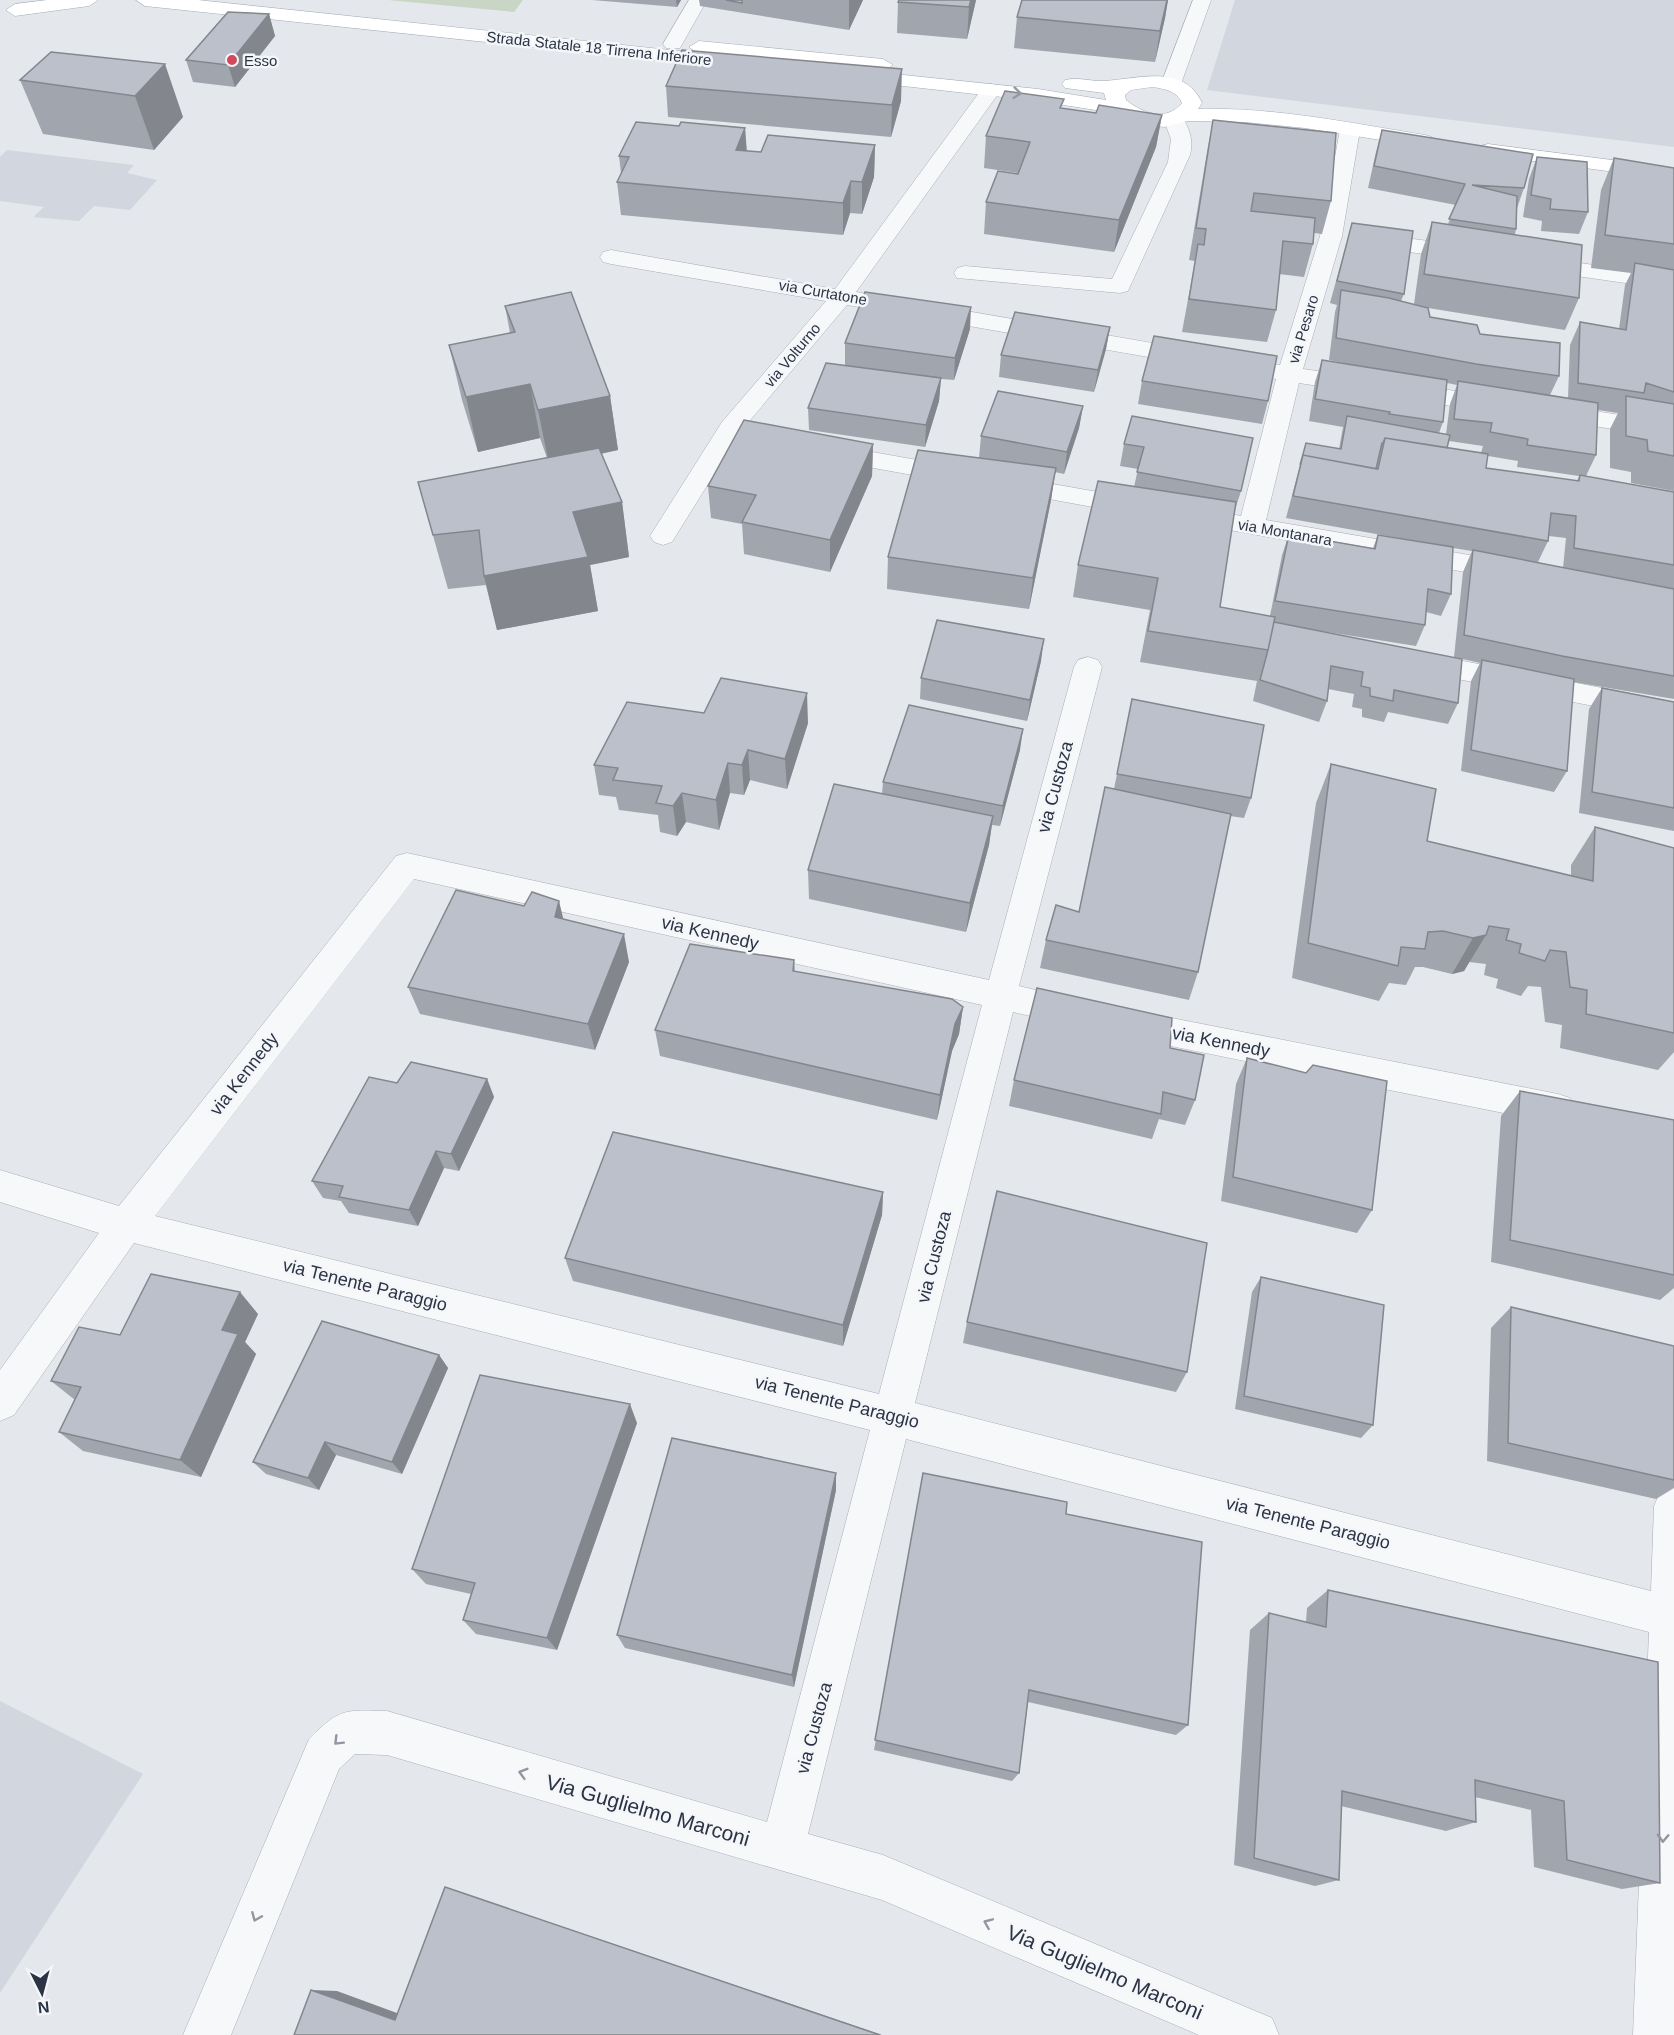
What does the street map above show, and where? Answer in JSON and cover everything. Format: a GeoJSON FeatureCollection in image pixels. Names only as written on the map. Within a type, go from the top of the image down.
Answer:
{"type":"FeatureCollection","features":[{"type":"Feature","properties":{"kind":"main road"},"geometry":{"type":"LineString","coordinates":[[8,12],[39,0]]}},
{"type":"Feature","properties":{"kind":"main road"},"geometry":{"type":"LineString","coordinates":[[8,12],[89,0]]}},
{"type":"Feature","properties":{"kind":"main road","name":"Strada Statale 18 Tirrena Inferiore"},"geometry":{"type":"LineString","coordinates":[[145,0],[990,90],[1078,101],[1147,119],[1248,115],[1442,143]]}},
{"type":"Feature","properties":{"kind":"main road","name":"Strada Statale 18 Tirrena Inferiore"},"geometry":{"type":"LineString","coordinates":[[226,0],[1102,87],[1153,81],[1235,106],[1321,125]]}},
{"type":"Feature","properties":{"kind":"main road"},"geometry":{"type":"LineString","coordinates":[[1124,112],[1114,99],[1115,93],[1130,83]]}},
{"type":"Feature","properties":{"kind":"main road"},"geometry":{"type":"LineString","coordinates":[[1178,88],[1192,103],[1178,116]]}},
{"type":"Feature","properties":{"kind":"main road"},"geometry":{"type":"LineString","coordinates":[[1465,147],[1674,174]]}},
{"type":"Feature","properties":{"kind":"street"},"geometry":{"type":"LineString","coordinates":[[673,44],[698,0]]}},
{"type":"Feature","properties":{"kind":"street"},"geometry":{"type":"LineString","coordinates":[[1178,88],[1202,0]]}},
{"type":"Feature","properties":{"kind":"street","name":"via Volturno"},"geometry":{"type":"LineString","coordinates":[[663,536],[731,427],[842,295],[990,90]]}},
{"type":"Feature","properties":{"kind":"street"},"geometry":{"type":"LineString","coordinates":[[965,273],[1120,286],[1178,162],[1183,146],[1178,116]]}},
{"type":"Feature","properties":{"kind":"street","name":"via Pesaro"},"geometry":{"type":"LineString","coordinates":[[1251,527],[1289,374],[1331,236],[1350,130]]}},
{"type":"Feature","properties":{"kind":"street"},"geometry":{"type":"LineString","coordinates":[[1331,236],[1485,256]]}},
{"type":"Feature","properties":{"kind":"street","name":"via Curtatone"},"geometry":{"type":"LineString","coordinates":[[611,257],[842,295],[1289,374],[1674,431]]}},
{"type":"Feature","properties":{"kind":"street"},"geometry":{"type":"LineString","coordinates":[[1520,262],[1674,283]]}},
{"type":"Feature","properties":{"kind":"street","name":"via Montanara"},"geometry":{"type":"LineString","coordinates":[[803,448],[1533,575]]}},
{"type":"Feature","properties":{"kind":"street"},"geometry":{"type":"LineString","coordinates":[[1394,657],[1674,712]]}},
{"type":"Feature","properties":{"kind":"street","name":"via Custoza"},"geometry":{"type":"LineString","coordinates":[[782,1849],[894,1417],[998,998],[1088,667]]}},
{"type":"Feature","properties":{"kind":"street","name":"via Kennedy"},"geometry":{"type":"LineString","coordinates":[[0,1402],[126,1225],[407,866],[998,998],[1592,1116]]}},
{"type":"Feature","properties":{"kind":"street","name":"via Tenente Paraggio"},"geometry":{"type":"LineString","coordinates":[[0,1186],[126,1225],[894,1417],[1671,1617]]}},
{"type":"Feature","properties":{"kind":"street"},"geometry":{"type":"LineString","coordinates":[[1657,2035],[1674,1506]]}},
{"type":"Feature","properties":{"kind":"street","name":"Via Guglielmo Marconi"},"geometry":{"type":"LineString","coordinates":[[207,2035],[324,1754],[346,1732],[387,1733],[883,1878],[1255,2035]]}},
{"type":"Feature","properties":{"kind":"shaded area"},"geometry":{"type":"Polygon","coordinates":[[[1235,0],[1674,0],[1674,147],[1207,90],[1235,0]]]}},
{"type":"Feature","properties":{"kind":"shaded area"},"geometry":{"type":"Polygon","coordinates":[[[7,150],[134,165],[127,173],[157,180],[130,210],[94,206],[79,221],[33,217],[44,207],[0,201],[0,157],[7,150]]]}},
{"type":"Feature","properties":{"kind":"shaded area"},"geometry":{"type":"Polygon","coordinates":[[[0,1701],[143,1774],[0,1993],[0,1701]]]}},
{"type":"Feature","properties":{"kind":"green space"},"geometry":{"type":"Polygon","coordinates":[[[388,0],[523,0],[514,12],[388,0]]]}},
{"type":"Feature","properties":{"kind":"building"},"geometry":{"type":"Polygon","coordinates":[[[726,0],[742,0],[742,3],[726,0]]]}},
{"type":"Feature","properties":{"kind":"building"},"geometry":{"type":"Polygon","coordinates":[[[899,0],[971,0],[969,7],[898,2],[899,0]]]}},
{"type":"Feature","properties":{"kind":"building"},"geometry":{"type":"Polygon","coordinates":[[[1022,0],[1167,0],[1160,31],[1017,17],[1022,0]]]}},
{"type":"Feature","properties":{"kind":"building"},"geometry":{"type":"Polygon","coordinates":[[[228,12],[269,14],[228,65],[186,60],[228,12]]]}},
{"type":"Feature","properties":{"kind":"building"},"geometry":{"type":"Polygon","coordinates":[[[682,50],[902,69],[892,105],[666,86],[682,50]]]}},
{"type":"Feature","properties":{"kind":"building"},"geometry":{"type":"Polygon","coordinates":[[[51,52],[165,64],[135,96],[20,80],[51,52]]]}},
{"type":"Feature","properties":{"kind":"building"},"geometry":{"type":"Polygon","coordinates":[[[1005,91],[1064,99],[1060,108],[1096,113],[1099,105],[1162,115],[1119,220],[986,202],[998,171],[1018,174],[1030,142],[986,136],[1005,91]]]}},
{"type":"Feature","properties":{"kind":"building"},"geometry":{"type":"Polygon","coordinates":[[[1213,120],[1336,133],[1331,201],[1254,193],[1251,211],[1315,218],[1313,244],[1283,241],[1276,310],[1189,299],[1198,244],[1204,245],[1206,229],[1196,228],[1213,120]]]}},
{"type":"Feature","properties":{"kind":"building"},"geometry":{"type":"Polygon","coordinates":[[[636,122],[679,126],[681,122],[745,128],[736,150],[761,152],[768,135],[875,145],[862,182],[851,181],[843,203],[617,182],[629,157],[619,156],[636,122]]]}},
{"type":"Feature","properties":{"kind":"building"},"geometry":{"type":"Polygon","coordinates":[[[1382,130],[1533,154],[1524,188],[1472,185],[1517,196],[1516,229],[1449,219],[1465,184],[1374,166],[1382,130]]]}},
{"type":"Feature","properties":{"kind":"building"},"geometry":{"type":"Polygon","coordinates":[[[1537,157],[1587,162],[1588,212],[1550,209],[1551,199],[1531,195],[1537,157]]]}},
{"type":"Feature","properties":{"kind":"building"},"geometry":{"type":"Polygon","coordinates":[[[1614,158],[1674,168],[1674,244],[1605,235],[1614,158]]]}},
{"type":"Feature","properties":{"kind":"building"},"geometry":{"type":"Polygon","coordinates":[[[1432,222],[1582,245],[1579,298],[1424,274],[1432,222]]]}},
{"type":"Feature","properties":{"kind":"building"},"geometry":{"type":"Polygon","coordinates":[[[1352,223],[1413,231],[1404,294],[1337,281],[1352,223]]]}},
{"type":"Feature","properties":{"kind":"building"},"geometry":{"type":"Polygon","coordinates":[[[1635,263],[1674,270],[1674,392],[1646,383],[1644,393],[1578,383],[1580,322],[1626,330],[1635,263]]]}},
{"type":"Feature","properties":{"kind":"building"},"geometry":{"type":"Polygon","coordinates":[[[1341,290],[1389,298],[1428,308],[1430,317],[1477,325],[1480,334],[1560,343],[1559,376],[1476,364],[1336,338],[1341,290]]]}},
{"type":"Feature","properties":{"kind":"building"},"geometry":{"type":"Polygon","coordinates":[[[571,292],[610,396],[538,410],[530,384],[466,397],[449,345],[515,332],[505,306],[571,292]]]}},
{"type":"Feature","properties":{"kind":"building"},"geometry":{"type":"Polygon","coordinates":[[[865,292],[971,307],[955,358],[845,343],[865,292]]]}},
{"type":"Feature","properties":{"kind":"building"},"geometry":{"type":"Polygon","coordinates":[[[1015,312],[1110,327],[1098,370],[1001,355],[1015,312]]]}},
{"type":"Feature","properties":{"kind":"building"},"geometry":{"type":"Polygon","coordinates":[[[1154,336],[1277,356],[1268,401],[1142,381],[1154,336]]]}},
{"type":"Feature","properties":{"kind":"building"},"geometry":{"type":"Polygon","coordinates":[[[1322,360],[1447,380],[1443,422],[1315,399],[1322,360]]]}},
{"type":"Feature","properties":{"kind":"building"},"geometry":{"type":"Polygon","coordinates":[[[826,363],[941,378],[926,425],[808,408],[826,363]]]}},
{"type":"Feature","properties":{"kind":"building"},"geometry":{"type":"Polygon","coordinates":[[[1458,381],[1598,403],[1596,455],[1527,445],[1528,439],[1490,432],[1492,423],[1454,419],[1458,381]]]}},
{"type":"Feature","properties":{"kind":"building"},"geometry":{"type":"Polygon","coordinates":[[[998,391],[1083,406],[1067,452],[981,436],[998,391]]]}},
{"type":"Feature","properties":{"kind":"building"},"geometry":{"type":"Polygon","coordinates":[[[1626,396],[1674,404],[1674,456],[1648,451],[1647,440],[1626,436],[1626,396]]]}},
{"type":"Feature","properties":{"kind":"building"},"geometry":{"type":"Polygon","coordinates":[[[1132,416],[1253,438],[1241,491],[1137,472],[1144,447],[1124,444],[1132,416]]]}},
{"type":"Feature","properties":{"kind":"building"},"geometry":{"type":"Polygon","coordinates":[[[1347,416],[1450,435],[1447,448],[1385,438],[1376,469],[1303,455],[1300,465],[1306,443],[1341,449],[1347,416]]]}},
{"type":"Feature","properties":{"kind":"building"},"geometry":{"type":"Polygon","coordinates":[[[744,420],[873,444],[830,540],[742,522],[756,495],[708,486],[744,420]]]}},
{"type":"Feature","properties":{"kind":"building"},"geometry":{"type":"Polygon","coordinates":[[[1385,438],[1488,454],[1486,468],[1579,481],[1580,475],[1674,492],[1674,565],[1574,548],[1576,516],[1551,513],[1548,541],[1293,496],[1303,455],[1378,469],[1385,438]]]}},
{"type":"Feature","properties":{"kind":"building"},"geometry":{"type":"Polygon","coordinates":[[[599,448],[622,502],[573,512],[588,557],[484,576],[479,530],[433,535],[418,482],[599,448]]]}},
{"type":"Feature","properties":{"kind":"building"},"geometry":{"type":"Polygon","coordinates":[[[918,450],[1056,468],[1033,578],[888,557],[918,450]]]}},
{"type":"Feature","properties":{"kind":"building"},"geometry":{"type":"Polygon","coordinates":[[[1098,481],[1236,502],[1220,607],[1275,617],[1268,650],[1148,631],[1158,578],[1078,565],[1098,481]]]}},
{"type":"Feature","properties":{"kind":"building"},"geometry":{"type":"Polygon","coordinates":[[[1289,534],[1375,549],[1378,535],[1453,547],[1451,594],[1428,589],[1425,625],[1275,601],[1289,534]]]}},
{"type":"Feature","properties":{"kind":"building"},"geometry":{"type":"Polygon","coordinates":[[[1473,550],[1674,589],[1674,676],[1562,656],[1464,635],[1473,550]]]}},
{"type":"Feature","properties":{"kind":"building"},"geometry":{"type":"Polygon","coordinates":[[[937,620],[1044,639],[1030,700],[921,678],[937,620]]]}},
{"type":"Feature","properties":{"kind":"building"},"geometry":{"type":"Polygon","coordinates":[[[1274,622],[1462,659],[1458,703],[1394,690],[1393,701],[1370,696],[1370,688],[1361,686],[1363,672],[1331,666],[1327,701],[1260,680],[1274,622]]]}},
{"type":"Feature","properties":{"kind":"building"},"geometry":{"type":"Polygon","coordinates":[[[1482,660],[1574,679],[1567,771],[1471,750],[1482,660]]]}},
{"type":"Feature","properties":{"kind":"building"},"geometry":{"type":"Polygon","coordinates":[[[721,678],[807,693],[785,759],[748,750],[742,765],[728,763],[716,800],[682,793],[673,806],[656,803],[662,786],[613,780],[618,768],[594,765],[627,702],[704,713],[721,678]]]}},
{"type":"Feature","properties":{"kind":"building"},"geometry":{"type":"Polygon","coordinates":[[[1602,688],[1674,702],[1674,808],[1592,792],[1602,688]]]}},
{"type":"Feature","properties":{"kind":"building"},"geometry":{"type":"Polygon","coordinates":[[[1132,699],[1264,725],[1251,798],[1117,774],[1132,699]]]}},
{"type":"Feature","properties":{"kind":"building"},"geometry":{"type":"Polygon","coordinates":[[[909,705],[1023,729],[1003,806],[883,782],[909,705]]]}},
{"type":"Feature","properties":{"kind":"building"},"geometry":{"type":"Polygon","coordinates":[[[1331,764],[1436,789],[1427,841],[1593,881],[1595,827],[1674,848],[1674,1033],[1586,1014],[1587,990],[1570,987],[1566,952],[1550,950],[1545,961],[1519,953],[1521,944],[1506,940],[1509,929],[1489,926],[1486,935],[1473,938],[1443,931],[1428,932],[1425,949],[1401,947],[1398,966],[1308,943],[1331,764]]]}},
{"type":"Feature","properties":{"kind":"building"},"geometry":{"type":"Polygon","coordinates":[[[834,784],[993,816],[970,903],[808,870],[834,784]]]}},
{"type":"Feature","properties":{"kind":"building"},"geometry":{"type":"Polygon","coordinates":[[[1105,787],[1231,814],[1198,972],[1046,940],[1056,905],[1079,912],[1105,787]]]}},
{"type":"Feature","properties":{"kind":"building"},"geometry":{"type":"Polygon","coordinates":[[[456,890],[524,906],[532,892],[559,901],[555,917],[624,934],[588,1024],[408,987],[456,890]]]}},
{"type":"Feature","properties":{"kind":"building"},"geometry":{"type":"Polygon","coordinates":[[[690,944],[794,960],[793,971],[952,999],[963,1007],[955,1024],[940,1095],[655,1030],[690,944]]]}},
{"type":"Feature","properties":{"kind":"building"},"geometry":{"type":"Polygon","coordinates":[[[1037,988],[1172,1018],[1170,1048],[1204,1055],[1195,1100],[1163,1092],[1161,1114],[1014,1080],[1037,988]]]}},
{"type":"Feature","properties":{"kind":"building"},"geometry":{"type":"Polygon","coordinates":[[[1247,1058],[1306,1073],[1313,1065],[1387,1081],[1372,1210],[1233,1177],[1247,1058]]]}},
{"type":"Feature","properties":{"kind":"building"},"geometry":{"type":"Polygon","coordinates":[[[411,1062],[487,1079],[451,1154],[436,1151],[409,1210],[339,1197],[343,1186],[312,1181],[369,1077],[397,1083],[411,1062]]]}},
{"type":"Feature","properties":{"kind":"building"},"geometry":{"type":"Polygon","coordinates":[[[1520,1091],[1674,1120],[1674,1275],[1510,1240],[1520,1091]]]}},
{"type":"Feature","properties":{"kind":"building"},"geometry":{"type":"Polygon","coordinates":[[[613,1132],[883,1192],[843,1325],[565,1258],[613,1132]]]}},
{"type":"Feature","properties":{"kind":"building"},"geometry":{"type":"Polygon","coordinates":[[[997,1191],[1207,1243],[1187,1372],[967,1322],[997,1191]]]}},
{"type":"Feature","properties":{"kind":"building"},"geometry":{"type":"Polygon","coordinates":[[[151,1274],[240,1292],[222,1330],[238,1334],[180,1460],[59,1432],[81,1387],[51,1381],[79,1327],[120,1335],[151,1274]]]}},
{"type":"Feature","properties":{"kind":"building"},"geometry":{"type":"Polygon","coordinates":[[[1261,1277],[1384,1305],[1373,1425],[1244,1396],[1261,1277]]]}},
{"type":"Feature","properties":{"kind":"building"},"geometry":{"type":"Polygon","coordinates":[[[1511,1307],[1674,1346],[1674,1480],[1508,1443],[1511,1307]]]}},
{"type":"Feature","properties":{"kind":"building"},"geometry":{"type":"Polygon","coordinates":[[[322,1321],[439,1355],[392,1462],[325,1442],[308,1478],[253,1462],[322,1321]]]}},
{"type":"Feature","properties":{"kind":"building"},"geometry":{"type":"Polygon","coordinates":[[[480,1375],[630,1404],[547,1638],[463,1620],[475,1583],[412,1569],[480,1375]]]}},
{"type":"Feature","properties":{"kind":"building"},"geometry":{"type":"Polygon","coordinates":[[[672,1438],[836,1473],[792,1675],[617,1635],[672,1438]]]}},
{"type":"Feature","properties":{"kind":"building"},"geometry":{"type":"Polygon","coordinates":[[[923,1473],[1067,1502],[1066,1514],[1202,1542],[1188,1725],[1029,1690],[1019,1773],[875,1740],[923,1473]]]}},
{"type":"Feature","properties":{"kind":"building"},"geometry":{"type":"Polygon","coordinates":[[[1328,1590],[1658,1662],[1660,1883],[1567,1860],[1564,1801],[1475,1780],[1476,1822],[1342,1791],[1339,1880],[1254,1858],[1269,1613],[1326,1627],[1328,1590]]]}},
{"type":"Feature","properties":{"kind":"building"},"geometry":{"type":"Polygon","coordinates":[[[445,1887],[880,2035],[294,2035],[311,1990],[395,2020],[445,1887]]]}},
{"type":"Feature","properties":{"kind":"place","name":"Esso"},"geometry":{"type":"Point","coordinates":[232,60]}}]}
